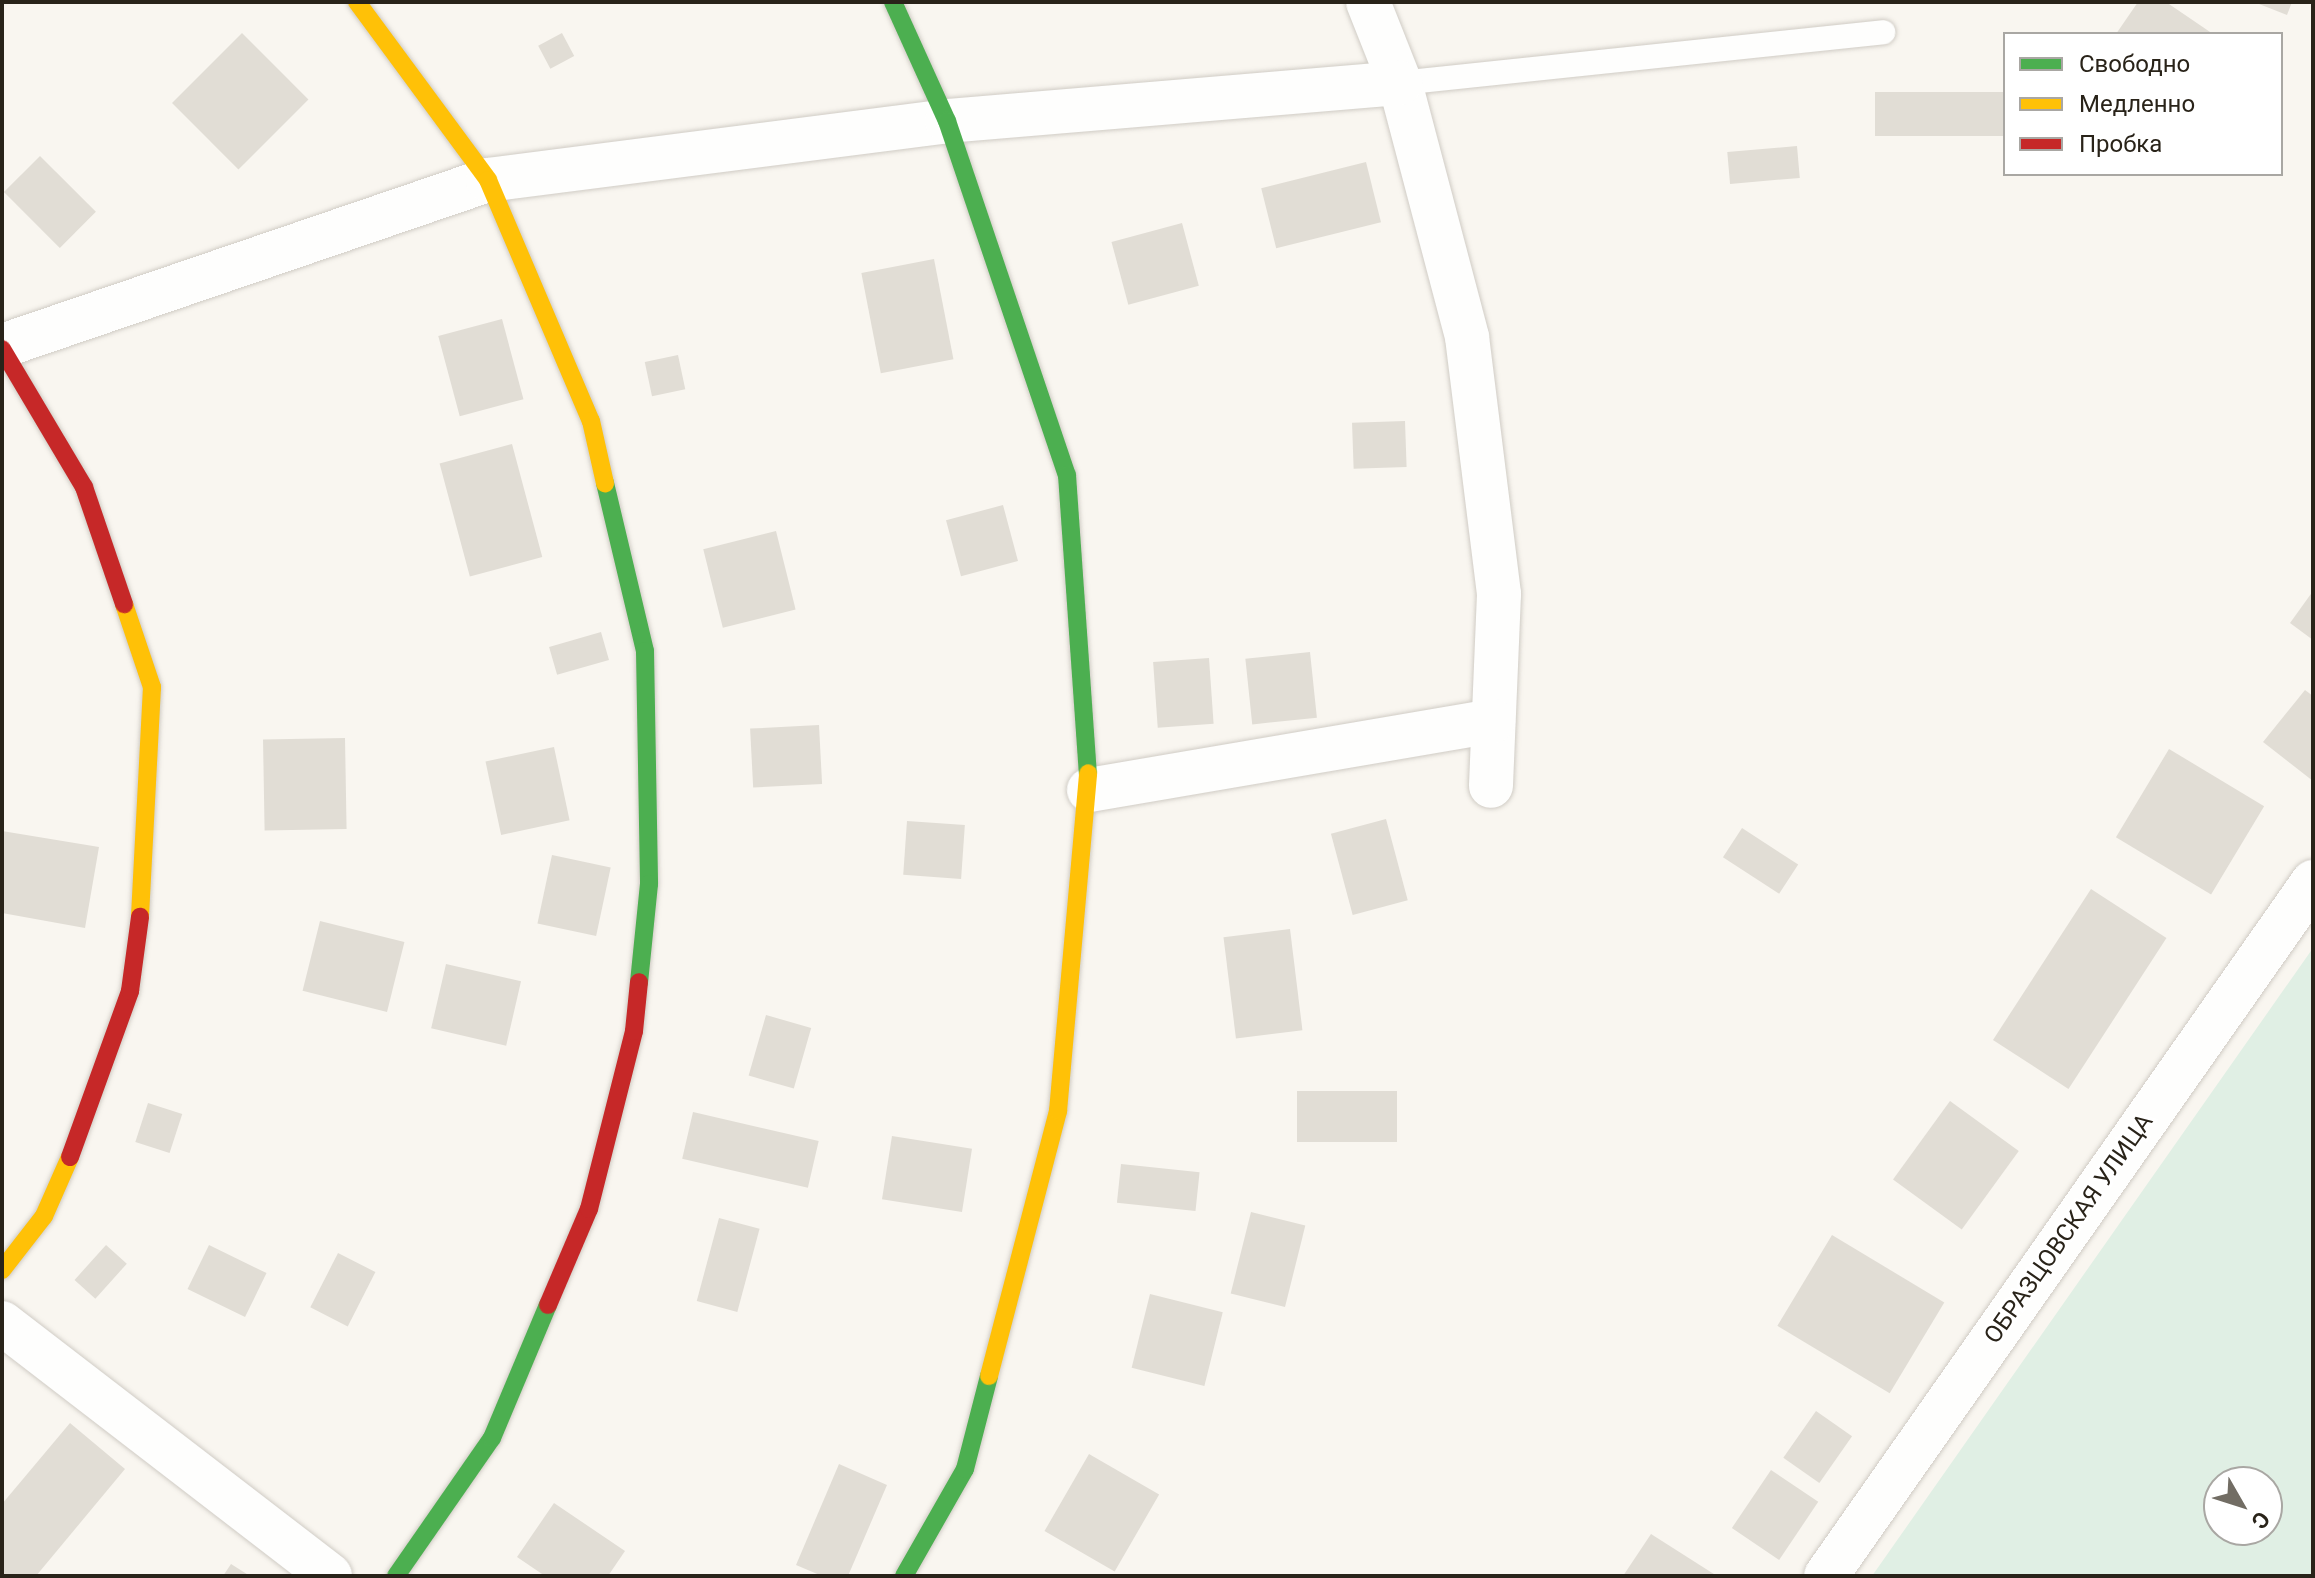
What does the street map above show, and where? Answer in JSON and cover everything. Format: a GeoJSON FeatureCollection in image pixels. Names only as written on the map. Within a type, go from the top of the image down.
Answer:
{"type":"FeatureCollection","features":[{"type":"Feature","properties":{"kind":"street"},"geometry":{"type":"LineString","coordinates":[[357,2],[488,180],[591,421],[645,651],[649,884],[634,1031],[589,1209],[492,1438],[396,1576]]}},
{"type":"Feature","properties":{"kind":"street"},"geometry":{"type":"LineString","coordinates":[[893,2],[947,121],[1067,475],[1089,790],[1058,1111],[965,1469],[904,1576]]}},
{"type":"Feature","properties":{"kind":"street"},"geometry":{"type":"LineString","coordinates":[[1368,2],[1400,83],[1467,337],[1499,594],[1491,786]]}},
{"type":"Feature","properties":{"kind":"street"},"geometry":{"type":"LineString","coordinates":[[2,1270],[44,1216],[87,1118],[130,991],[149,853],[152,687],[84,487],[2,347],[488,180],[947,121],[1400,83]]}},
{"type":"Feature","properties":{"kind":"street"},"geometry":{"type":"LineString","coordinates":[[1089,790],[1493,721]]}},
{"type":"Feature","properties":{"kind":"street","name":"ОБРАЗЦОВСКАЯ УЛИЦА"},"geometry":{"type":"LineString","coordinates":[[1826,1576],[2305,903]]}},
{"type":"Feature","properties":{"kind":"street"},"geometry":{"type":"LineString","coordinates":[[2,1323],[330,1576]]}},
{"type":"Feature","properties":{"kind":"lane"},"geometry":{"type":"LineString","coordinates":[[1400,83],[1883,32]]}},
{"type":"Feature","properties":{"kind":"shaded area"},"geometry":{"type":"Polygon","coordinates":[[[2313,948],[2313,1576],[1872,1576],[2313,948]]]}},
{"type":"Feature","properties":{"kind":"building"},"geometry":{"type":"Polygon","coordinates":[[[2138,2],[2166,2],[2210,32],[2117,32],[2138,2]]]}},
{"type":"Feature","properties":{"kind":"building"},"geometry":{"type":"Polygon","coordinates":[[[2254,2],[2292,2],[2287,15],[2254,2]]]}},
{"type":"Feature","properties":{"kind":"building"},"geometry":{"type":"Polygon","coordinates":[[[242,33],[308,99],[238,169],[172,103],[242,33]]]}},
{"type":"Feature","properties":{"kind":"building"},"geometry":{"type":"Polygon","coordinates":[[[562,33],[574,56],[550,69],[538,46],[562,33]]]}},
{"type":"Feature","properties":{"kind":"building"},"geometry":{"type":"Polygon","coordinates":[[[1875,92],[2003,92],[2003,136],[1875,136],[1875,92]]]}},
{"type":"Feature","properties":{"kind":"building"},"geometry":{"type":"Polygon","coordinates":[[[1797,146],[1800,178],[1730,184],[1727,152],[1797,146]]]}},
{"type":"Feature","properties":{"kind":"building"},"geometry":{"type":"Polygon","coordinates":[[[40,156],[96,212],[60,248],[4,192],[40,156]]]}},
{"type":"Feature","properties":{"kind":"building"},"geometry":{"type":"Polygon","coordinates":[[[1366,162],[1381,222],[1276,248],[1261,188],[1366,162]]]}},
{"type":"Feature","properties":{"kind":"building"},"geometry":{"type":"Polygon","coordinates":[[[1182,223],[1199,286],[1128,305],[1111,242],[1182,223]]]}},
{"type":"Feature","properties":{"kind":"building"},"geometry":{"type":"Polygon","coordinates":[[[934,259],[953,359],[881,373],[861,273],[934,259]]]}},
{"type":"Feature","properties":{"kind":"building"},"geometry":{"type":"Polygon","coordinates":[[[502,319],[523,399],[460,416],[438,336],[502,319]]]}},
{"type":"Feature","properties":{"kind":"building"},"geometry":{"type":"Polygon","coordinates":[[[678,355],[685,389],[652,396],[645,362],[678,355]]]}},
{"type":"Feature","properties":{"kind":"building"},"geometry":{"type":"Polygon","coordinates":[[[1405,421],[1407,467],[1354,469],[1352,423],[1405,421]]]}},
{"type":"Feature","properties":{"kind":"building"},"geometry":{"type":"Polygon","coordinates":[[[512,444],[542,557],[470,576],[440,463],[512,444]]]}},
{"type":"Feature","properties":{"kind":"building"},"geometry":{"type":"Polygon","coordinates":[[[1003,505],[1018,561],[961,576],[946,520],[1003,505]]]}},
{"type":"Feature","properties":{"kind":"building"},"geometry":{"type":"Polygon","coordinates":[[[776,531],[796,610],[723,628],[703,549],[776,531]]]}},
{"type":"Feature","properties":{"kind":"building"},"geometry":{"type":"Polygon","coordinates":[[[2313,591],[2313,640],[2290,623],[2313,591]]]}},
{"type":"Feature","properties":{"kind":"building"},"geometry":{"type":"Polygon","coordinates":[[[601,632],[609,660],[557,675],[549,647],[601,632]]]}},
{"type":"Feature","properties":{"kind":"building"},"geometry":{"type":"Polygon","coordinates":[[[1310,652],[1317,718],[1252,724],[1245,659],[1310,652]]]}},
{"type":"Feature","properties":{"kind":"building"},"geometry":{"type":"Polygon","coordinates":[[[1209,658],[1214,724],[1158,728],[1153,662],[1209,658]]]}},
{"type":"Feature","properties":{"kind":"building"},"geometry":{"type":"Polygon","coordinates":[[[2305,690],[2313,696],[2313,781],[2263,742],[2305,690]]]}},
{"type":"Feature","properties":{"kind":"building"},"geometry":{"type":"Polygon","coordinates":[[[819,725],[822,784],[753,788],[750,729],[819,725]]]}},
{"type":"Feature","properties":{"kind":"building"},"geometry":{"type":"Polygon","coordinates":[[[345,738],[347,829],[265,830],[263,739],[345,738]]]}},
{"type":"Feature","properties":{"kind":"building"},"geometry":{"type":"Polygon","coordinates":[[[554,747],[570,820],[501,835],[486,762],[554,747]]]}},
{"type":"Feature","properties":{"kind":"building"},"geometry":{"type":"Polygon","coordinates":[[[2169,749],[2264,806],[2211,894],[2116,837],[2169,749]]]}},
{"type":"Feature","properties":{"kind":"building"},"geometry":{"type":"Polygon","coordinates":[[[1386,819],[1408,900],[1353,915],[1331,834],[1386,819]]]}},
{"type":"Feature","properties":{"kind":"building"},"geometry":{"type":"Polygon","coordinates":[[[907,821],[965,825],[961,879],[903,875],[907,821]]]}},
{"type":"Feature","properties":{"kind":"building"},"geometry":{"type":"Polygon","coordinates":[[[1742,828],[1798,864],[1779,894],[1723,857],[1742,828]]]}},
{"type":"Feature","properties":{"kind":"building"},"geometry":{"type":"Polygon","coordinates":[[[2,831],[99,847],[85,928],[2,913],[2,831]]]}},
{"type":"Feature","properties":{"kind":"building"},"geometry":{"type":"Polygon","coordinates":[[[552,855],[611,867],[596,936],[537,923],[552,855]]]}},
{"type":"Feature","properties":{"kind":"building"},"geometry":{"type":"Polygon","coordinates":[[[2091,889],[2166,938],[2068,1089],[1993,1040],[2091,889]]]}},
{"type":"Feature","properties":{"kind":"building"},"geometry":{"type":"Polygon","coordinates":[[[320,921],[404,942],[387,1012],[303,991],[320,921]]]}},
{"type":"Feature","properties":{"kind":"building"},"geometry":{"type":"Polygon","coordinates":[[[1290,929],[1302,1030],[1236,1038],[1223,937],[1290,929]]]}},
{"type":"Feature","properties":{"kind":"building"},"geometry":{"type":"Polygon","coordinates":[[[446,964],[521,981],[506,1046],[431,1028],[446,964]]]}},
{"type":"Feature","properties":{"kind":"building"},"geometry":{"type":"Polygon","coordinates":[[[766,1015],[811,1028],[794,1089],[749,1076],[766,1015]]]}},
{"type":"Feature","properties":{"kind":"building"},"geometry":{"type":"Polygon","coordinates":[[[1297,1091],[1397,1091],[1397,1142],[1297,1142],[1297,1091]]]}},
{"type":"Feature","properties":{"kind":"building"},"geometry":{"type":"Polygon","coordinates":[[[1950,1101],[2019,1151],[1962,1229],[1893,1179],[1950,1101]]]}},
{"type":"Feature","properties":{"kind":"building"},"geometry":{"type":"Polygon","coordinates":[[[148,1103],[182,1114],[170,1153],[135,1142],[148,1103]]]}},
{"type":"Feature","properties":{"kind":"building"},"geometry":{"type":"Polygon","coordinates":[[[693,1112],[819,1141],[808,1188],[682,1159],[693,1112]]]}},
{"type":"Feature","properties":{"kind":"building"},"geometry":{"type":"Polygon","coordinates":[[[892,1136],[972,1149],[962,1212],[882,1199],[892,1136]]]}},
{"type":"Feature","properties":{"kind":"building"},"geometry":{"type":"Polygon","coordinates":[[[1121,1164],[1200,1172],[1195,1211],[1117,1203],[1121,1164]]]}},
{"type":"Feature","properties":{"kind":"building"},"geometry":{"type":"Polygon","coordinates":[[[1251,1212],[1305,1226],[1285,1307],[1231,1294],[1251,1212]]]}},
{"type":"Feature","properties":{"kind":"building"},"geometry":{"type":"Polygon","coordinates":[[[719,1218],[760,1229],[737,1312],[697,1301],[719,1218]]]}},
{"type":"Feature","properties":{"kind":"building"},"geometry":{"type":"Polygon","coordinates":[[[1832,1235],[1944,1302],[1890,1393],[1777,1326],[1832,1235]]]}},
{"type":"Feature","properties":{"kind":"building"},"geometry":{"type":"Polygon","coordinates":[[[106,1245],[127,1264],[95,1299],[75,1280],[106,1245]]]}},
{"type":"Feature","properties":{"kind":"building"},"geometry":{"type":"Polygon","coordinates":[[[209,1245],[267,1273],[245,1317],[188,1289],[209,1245]]]}},
{"type":"Feature","properties":{"kind":"building"},"geometry":{"type":"Polygon","coordinates":[[[338,1253],[375,1272],[348,1326],[310,1307],[338,1253]]]}},
{"type":"Feature","properties":{"kind":"building"},"geometry":{"type":"Polygon","coordinates":[[[1150,1294],[1223,1312],[1204,1386],[1132,1368],[1150,1294]]]}},
{"type":"Feature","properties":{"kind":"building"},"geometry":{"type":"Polygon","coordinates":[[[1816,1411],[1852,1436],[1819,1483],[1783,1458],[1816,1411]]]}},
{"type":"Feature","properties":{"kind":"building"},"geometry":{"type":"Polygon","coordinates":[[[70,1423],[125,1469],[36,1576],[2,1576],[2,1504],[70,1423]]]}},
{"type":"Feature","properties":{"kind":"building"},"geometry":{"type":"Polygon","coordinates":[[[1089,1454],[1159,1494],[1115,1572],[1044,1531],[1089,1454]]]}},
{"type":"Feature","properties":{"kind":"building"},"geometry":{"type":"Polygon","coordinates":[[[839,1464],[887,1485],[848,1576],[822,1576],[796,1565],[839,1464]]]}},
{"type":"Feature","properties":{"kind":"building"},"geometry":{"type":"Polygon","coordinates":[[[1771,1470],[1818,1502],[1779,1560],[1732,1528],[1771,1470]]]}},
{"type":"Feature","properties":{"kind":"building"},"geometry":{"type":"Polygon","coordinates":[[[554,1503],[625,1551],[608,1576],[545,1576],[517,1557],[554,1503]]]}},
{"type":"Feature","properties":{"kind":"building"},"geometry":{"type":"Polygon","coordinates":[[[1651,1534],[1717,1576],[1623,1576],[1651,1534]]]}},
{"type":"Feature","properties":{"kind":"building"},"geometry":{"type":"Polygon","coordinates":[[[231,1564],[250,1576],[223,1576],[231,1564]]]}},
{"type":"Feature","properties":{"kind":"traffic: fast"},"geometry":{"type":"LineString","coordinates":[[893,2],[947,121],[1067,475],[1088,773]]}},
{"type":"Feature","properties":{"kind":"traffic: fast"},"geometry":{"type":"LineString","coordinates":[[605,483],[645,651],[649,884],[639,982]]}},
{"type":"Feature","properties":{"kind":"traffic: fast"},"geometry":{"type":"LineString","coordinates":[[396,1576],[492,1438],[548,1305]]}},
{"type":"Feature","properties":{"kind":"traffic: fast"},"geometry":{"type":"LineString","coordinates":[[904,1576],[965,1469],[989,1376]]}},
{"type":"Feature","properties":{"kind":"traffic: slow"},"geometry":{"type":"LineString","coordinates":[[357,2],[488,180],[591,421],[605,483]]}},
{"type":"Feature","properties":{"kind":"traffic: slow"},"geometry":{"type":"LineString","coordinates":[[124,604],[152,687],[140,917]]}},
{"type":"Feature","properties":{"kind":"traffic: slow"},"geometry":{"type":"LineString","coordinates":[[989,1376],[1058,1111],[1088,773]]}},
{"type":"Feature","properties":{"kind":"traffic: slow"},"geometry":{"type":"LineString","coordinates":[[2,1270],[44,1216],[70,1157]]}},
{"type":"Feature","properties":{"kind":"traffic: jam"},"geometry":{"type":"LineString","coordinates":[[2,349],[84,487],[124,604]]}},
{"type":"Feature","properties":{"kind":"traffic: jam"},"geometry":{"type":"LineString","coordinates":[[70,1157],[130,991],[140,917]]}},
{"type":"Feature","properties":{"kind":"traffic: jam"},"geometry":{"type":"LineString","coordinates":[[548,1305],[589,1209],[634,1031],[639,982]]}}]}
